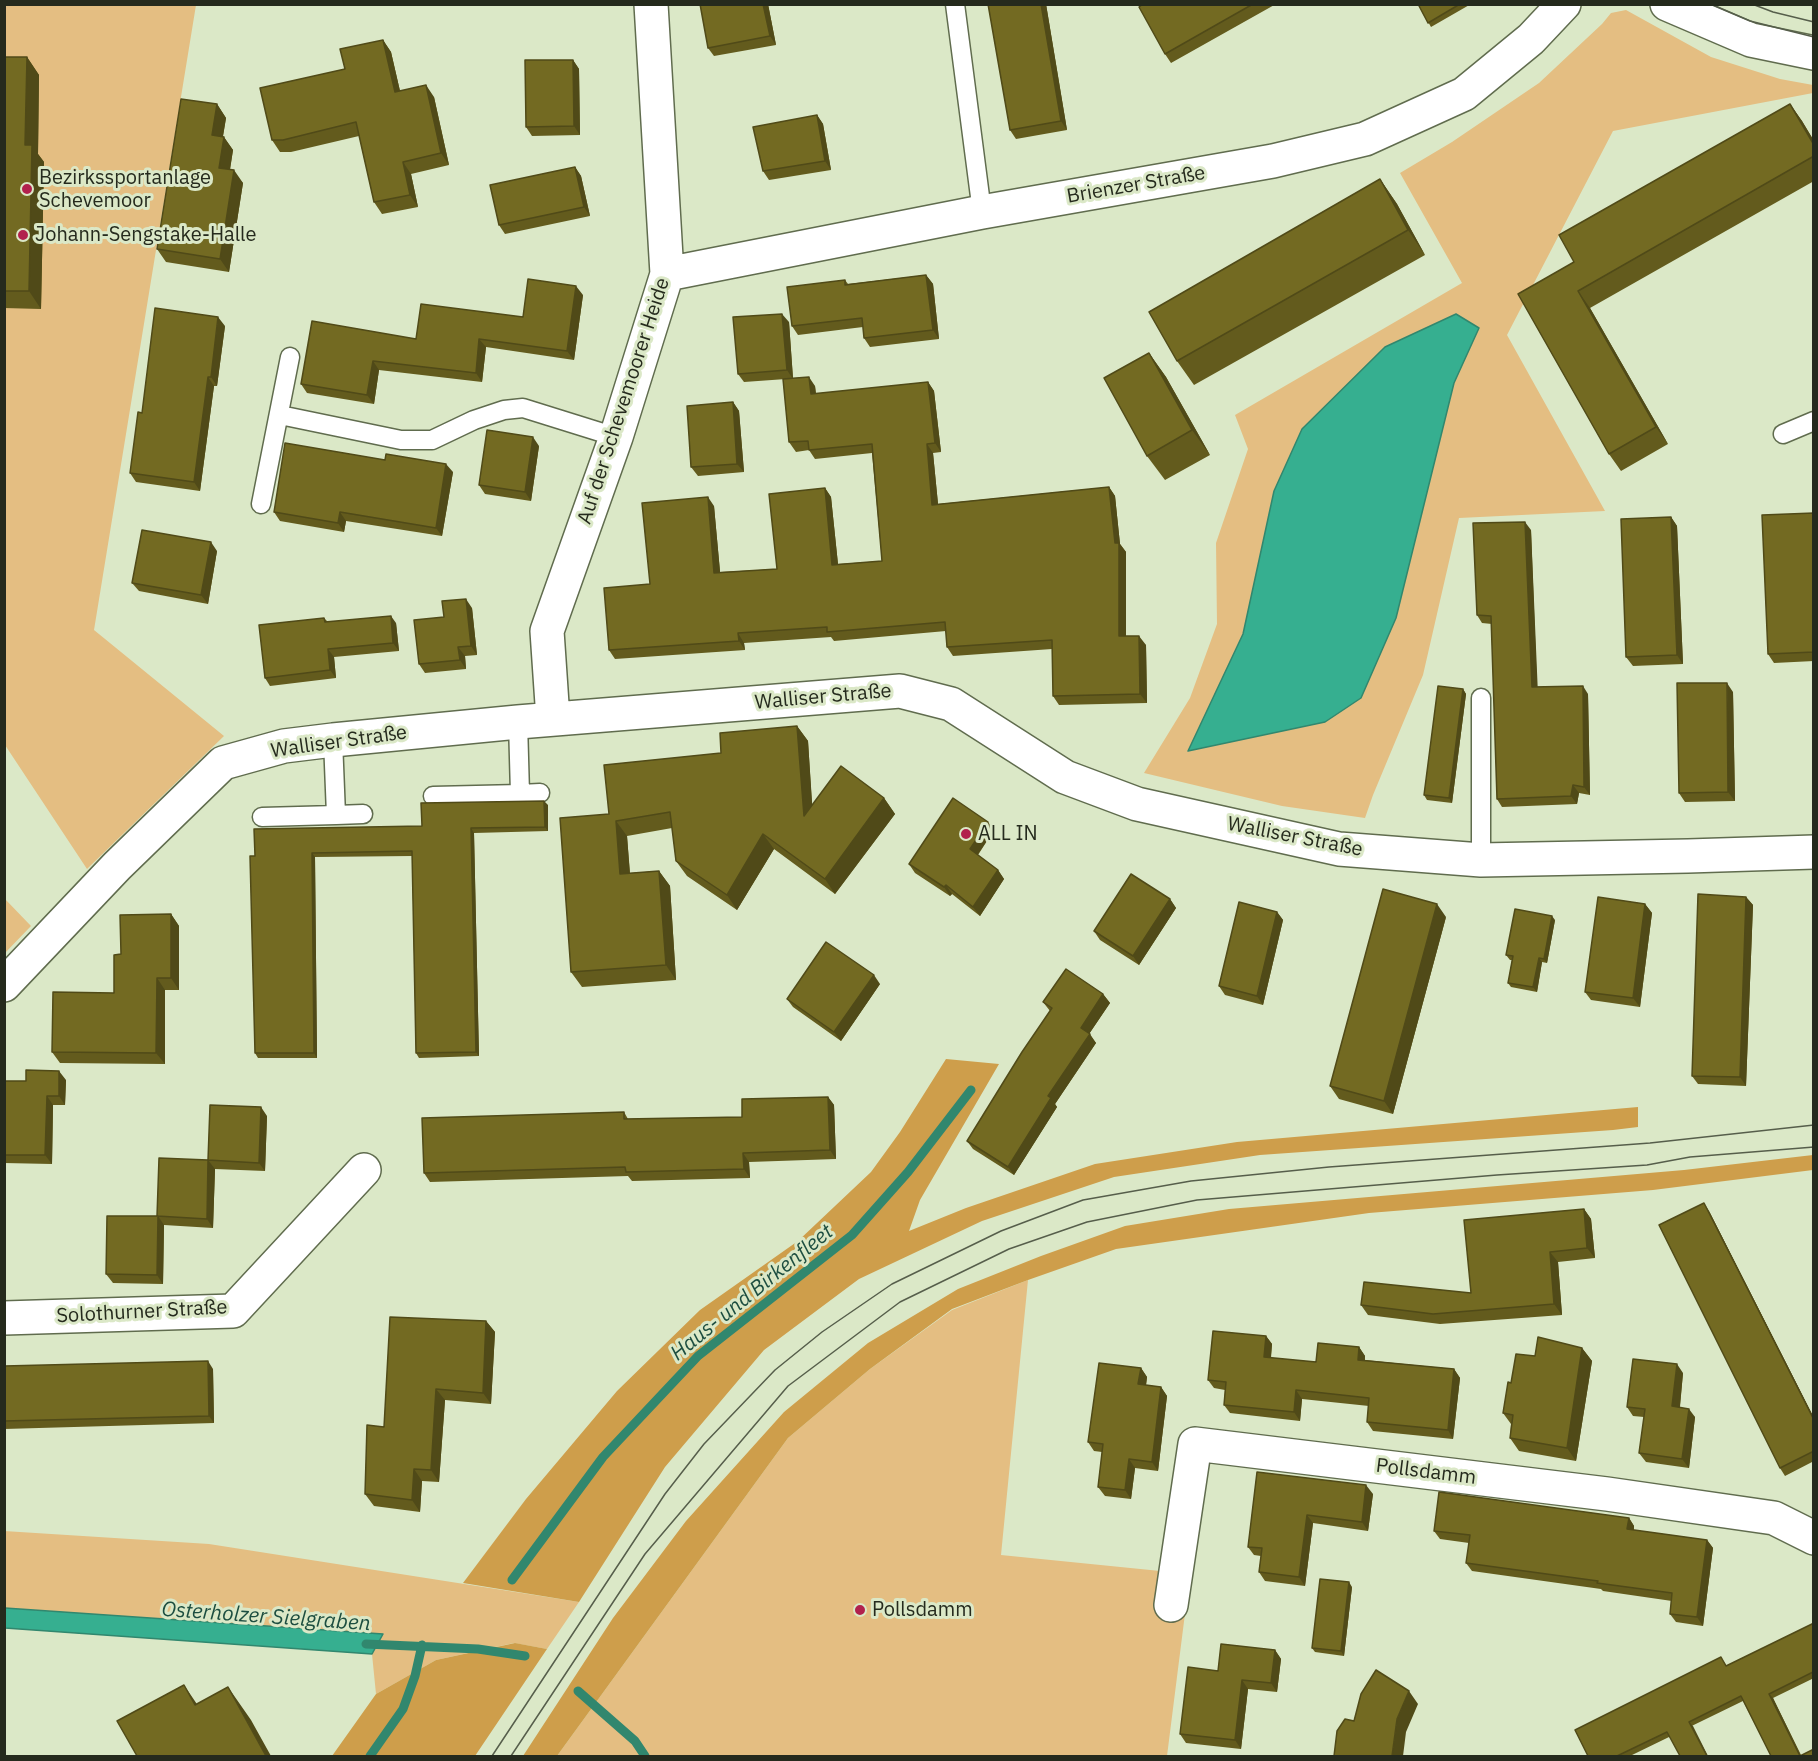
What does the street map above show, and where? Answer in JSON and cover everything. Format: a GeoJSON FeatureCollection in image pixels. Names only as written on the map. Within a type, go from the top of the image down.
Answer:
{"type":"FeatureCollection","features":[{"type":"Feature","properties":{"kind":"street","name":"Auf der Schevemoorer Heide"},"geometry":{"type":"LineString","coordinates":[[553,719],[547,631],[616,436],[668,274],[651,4]]}},
{"type":"Feature","properties":{"kind":"street","name":"Brienzer Straße"},"geometry":{"type":"LineString","coordinates":[[668,274],[982,212],[1273,161],[1365,139],[1464,94],[1532,39],[1564,4]]}},
{"type":"Feature","properties":{"kind":"street"},"geometry":{"type":"LineString","coordinates":[[1666,4],[1751,40],[1814,53]]}},
{"type":"Feature","properties":{"kind":"street","name":"Walliser Straße"},"geometry":{"type":"LineString","coordinates":[[4,985],[117,866],[223,763],[284,746],[333,740],[518,722],[900,691],[951,704],[1065,777],[1137,804],[1339,849],[1481,860],[1814,852]]}},
{"type":"Feature","properties":{"kind":"street","name":"Solothurner Straße"},"geometry":{"type":"LineString","coordinates":[[4,1318],[233,1311],[364,1170]]}},
{"type":"Feature","properties":{"kind":"street","name":"Pollsdamm"},"geometry":{"type":"LineString","coordinates":[[1172,1605],[1195,1444],[1607,1494],[1774,1518],[1814,1538]]}},
{"type":"Feature","properties":{"kind":"lane"},"geometry":{"type":"LineString","coordinates":[[955,4],[982,212]]}},
{"type":"Feature","properties":{"kind":"lane"},"geometry":{"type":"LineString","coordinates":[[261,504],[290,357]]}},
{"type":"Feature","properties":{"kind":"lane"},"geometry":{"type":"LineString","coordinates":[[280,415],[401,440],[432,440],[474,420],[504,410],[523,408],[616,436]]}},
{"type":"Feature","properties":{"kind":"lane"},"geometry":{"type":"LineString","coordinates":[[1783,434],[1814,421]]}},
{"type":"Feature","properties":{"kind":"lane"},"geometry":{"type":"LineString","coordinates":[[1481,698],[1481,860]]}},
{"type":"Feature","properties":{"kind":"lane"},"geometry":{"type":"LineString","coordinates":[[518,722],[520,794]]}},
{"type":"Feature","properties":{"kind":"lane"},"geometry":{"type":"LineString","coordinates":[[333,740],[336,815]]}},
{"type":"Feature","properties":{"kind":"lane"},"geometry":{"type":"LineString","coordinates":[[433,796],[540,793]]}},
{"type":"Feature","properties":{"kind":"lane"},"geometry":{"type":"LineString","coordinates":[[262,817],[363,814]]}},
{"type":"Feature","properties":{"kind":"shaded area"},"geometry":{"type":"Polygon","coordinates":[[[4,5],[196,5],[94,630],[224,736],[87,869],[5,745],[4,5]]]}},
{"type":"Feature","properties":{"kind":"shaded area"},"geometry":{"type":"Polygon","coordinates":[[[1626,10],[1711,57],[1780,79],[1813,85],[1813,93],[1613,131],[1507,335],[1605,511],[1459,518],[1423,675],[1365,818],[1282,806],[1144,773],[1190,698],[1217,624],[1216,543],[1248,449],[1235,415],[1462,283],[1400,173],[1452,142],[1539,83],[1611,13],[1626,10]]]}},
{"type":"Feature","properties":{"kind":"shaded area"},"geometry":{"type":"Polygon","coordinates":[[[5,899],[31,926],[5,953],[5,899]]]}},
{"type":"Feature","properties":{"kind":"shaded area"},"geometry":{"type":"Polygon","coordinates":[[[946,1059],[999,1064],[920,1200],[909,1231],[966,1208],[1095,1164],[1237,1142],[1638,1107],[1638,1127],[1260,1155],[1114,1177],[982,1221],[859,1279],[764,1350],[665,1467],[579,1602],[463,1583],[526,1499],[617,1391],[700,1310],[798,1241],[871,1172],[900,1132],[946,1059]]]}},
{"type":"Feature","properties":{"kind":"shaded area"},"geometry":{"type":"Polygon","coordinates":[[[1813,1155],[1813,1170],[1653,1190],[1369,1213],[1116,1249],[952,1309],[870,1369],[788,1438],[557,1756],[523,1756],[613,1618],[686,1521],[784,1412],[868,1343],[958,1289],[1125,1226],[1229,1209],[1684,1170],[1813,1155]]]}},
{"type":"Feature","properties":{"kind":"shaded area"},"geometry":{"type":"Polygon","coordinates":[[[1028,1280],[1001,1555],[1190,1574],[1167,1756],[557,1756],[788,1438],[870,1369],[952,1310],[1028,1280]]]}},
{"type":"Feature","properties":{"kind":"shaded area"},"geometry":{"type":"Polygon","coordinates":[[[4,1531],[209,1544],[579,1602],[547,1649],[514,1643],[436,1660],[376,1694],[372,1654],[382,1634],[5,1608],[4,1531]]]}},
{"type":"Feature","properties":{"kind":"shaded area"},"geometry":{"type":"Polygon","coordinates":[[[515,1643],[547,1649],[475,1756],[332,1756],[376,1694],[436,1660],[515,1643]]]}},
{"type":"Feature","properties":{"kind":"water"},"geometry":{"type":"Polygon","coordinates":[[[1456,314],[1479,328],[1454,383],[1396,618],[1361,698],[1325,722],[1188,751],[1243,634],[1274,491],[1302,429],[1385,347],[1456,314]]]}},
{"type":"Feature","properties":{"kind":"water"},"geometry":{"type":"Polygon","coordinates":[[[4,1608],[383,1634],[372,1654],[5,1628],[4,1608]]]}},
{"type":"Feature","properties":{"kind":"building"},"geometry":{"type":"Polygon","coordinates":[[[700,4],[763,4],[770,36],[708,48],[700,4]]]}},
{"type":"Feature","properties":{"kind":"building"},"geometry":{"type":"Polygon","coordinates":[[[988,4],[1041,4],[1061,121],[1010,130],[988,4]]]}},
{"type":"Feature","properties":{"kind":"building"},"geometry":{"type":"Polygon","coordinates":[[[1143,4],[1253,4],[1165,54],[1139,7],[1143,4]]]}},
{"type":"Feature","properties":{"kind":"building"},"geometry":{"type":"Polygon","coordinates":[[[1418,4],[1460,4],[1428,23],[1418,4]]]}},
{"type":"Feature","properties":{"kind":"building"},"geometry":{"type":"Polygon","coordinates":[[[383,40],[395,92],[426,85],[441,153],[403,162],[410,195],[374,202],[356,122],[283,140],[272,140],[260,88],[345,69],[340,49],[383,40]]]}},
{"type":"Feature","properties":{"kind":"building","name":"Johann-Sengstake-Halle"},"geometry":{"type":"Polygon","coordinates":[[[4,57],[27,57],[25,145],[32,145],[29,291],[4,291],[4,57]]]}},
{"type":"Feature","properties":{"kind":"building"},"geometry":{"type":"Polygon","coordinates":[[[525,60],[573,60],[574,126],[526,127],[525,60]]]}},
{"type":"Feature","properties":{"kind":"building"},"geometry":{"type":"Polygon","coordinates":[[[181,99],[217,104],[212,135],[224,137],[219,168],[234,170],[220,259],[157,249],[181,99]]]}},
{"type":"Feature","properties":{"kind":"building"},"geometry":{"type":"Polygon","coordinates":[[[1790,104],[1814,145],[1814,156],[1578,291],[1656,427],[1609,454],[1518,294],[1574,262],[1559,235],[1790,104]]]}},
{"type":"Feature","properties":{"kind":"building"},"geometry":{"type":"Polygon","coordinates":[[[817,115],[825,161],[763,171],[753,127],[817,115]]]}},
{"type":"Feature","properties":{"kind":"building"},"geometry":{"type":"Polygon","coordinates":[[[575,167],[584,207],[499,225],[490,185],[575,167]]]}},
{"type":"Feature","properties":{"kind":"building"},"geometry":{"type":"Polygon","coordinates":[[[1380,179],[1408,230],[1177,361],[1149,312],[1380,179]]]}},
{"type":"Feature","properties":{"kind":"building"},"geometry":{"type":"Polygon","coordinates":[[[926,275],[933,330],[864,338],[862,318],[792,326],[787,287],[845,280],[845,285],[926,275]]]}},
{"type":"Feature","properties":{"kind":"building"},"geometry":{"type":"Polygon","coordinates":[[[528,279],[576,286],[567,351],[479,339],[476,373],[373,361],[367,395],[301,384],[312,321],[416,339],[421,304],[523,317],[528,279]]]}},
{"type":"Feature","properties":{"kind":"building"},"geometry":{"type":"Polygon","coordinates":[[[155,308],[218,317],[194,482],[130,473],[138,412],[142,413],[155,308]]]}},
{"type":"Feature","properties":{"kind":"building"},"geometry":{"type":"Polygon","coordinates":[[[782,314],[787,370],[738,374],[733,317],[782,314]]]}},
{"type":"Feature","properties":{"kind":"building"},"geometry":{"type":"Polygon","coordinates":[[[1149,353],[1192,430],[1147,456],[1104,378],[1149,353]]]}},
{"type":"Feature","properties":{"kind":"building"},"geometry":{"type":"Polygon","coordinates":[[[809,377],[811,394],[928,382],[935,443],[927,444],[932,505],[1109,487],[1115,543],[1119,543],[1119,636],[1139,636],[1140,694],[1053,696],[1052,640],[947,647],[945,622],[827,632],[827,627],[738,633],[739,641],[609,650],[604,588],[650,584],[642,503],[708,497],[714,573],[777,569],[769,494],[825,488],[832,565],[882,561],[872,444],[809,450],[808,441],[789,442],[783,379],[809,377]]]}},
{"type":"Feature","properties":{"kind":"building"},"geometry":{"type":"Polygon","coordinates":[[[733,402],[737,464],[691,467],[687,406],[733,402]]]}},
{"type":"Feature","properties":{"kind":"building"},"geometry":{"type":"Polygon","coordinates":[[[487,430],[533,437],[525,492],[479,485],[487,430]]]}},
{"type":"Feature","properties":{"kind":"building"},"geometry":{"type":"Polygon","coordinates":[[[285,443],[385,460],[386,454],[446,464],[436,528],[340,512],[338,523],[274,512],[285,443]]]}},
{"type":"Feature","properties":{"kind":"building"},"geometry":{"type":"Polygon","coordinates":[[[1814,513],[1814,652],[1768,654],[1762,515],[1814,513]]]}},
{"type":"Feature","properties":{"kind":"building"},"geometry":{"type":"Polygon","coordinates":[[[1671,517],[1677,655],[1626,657],[1621,519],[1671,517]]]}},
{"type":"Feature","properties":{"kind":"building"},"geometry":{"type":"Polygon","coordinates":[[[1525,522],[1532,687],[1583,686],[1584,787],[1573,785],[1571,796],[1497,799],[1491,616],[1477,615],[1473,523],[1525,522]]]}},
{"type":"Feature","properties":{"kind":"building"},"geometry":{"type":"Polygon","coordinates":[[[142,530],[211,542],[201,595],[132,583],[142,530]]]}},
{"type":"Feature","properties":{"kind":"building"},"geometry":{"type":"Polygon","coordinates":[[[466,599],[471,646],[458,647],[460,660],[419,664],[414,620],[444,617],[442,601],[466,599]]]}},
{"type":"Feature","properties":{"kind":"building"},"geometry":{"type":"Polygon","coordinates":[[[391,616],[393,643],[328,649],[330,670],[265,678],[259,625],[324,618],[325,622],[391,616]]]}},
{"type":"Feature","properties":{"kind":"building"},"geometry":{"type":"Polygon","coordinates":[[[1677,683],[1727,683],[1728,792],[1679,793],[1677,683]]]}},
{"type":"Feature","properties":{"kind":"building"},"geometry":{"type":"Polygon","coordinates":[[[1438,686],[1463,689],[1449,798],[1424,795],[1438,686]]]}},
{"type":"Feature","properties":{"kind":"building"},"geometry":{"type":"Polygon","coordinates":[[[797,726],[804,816],[841,766],[884,798],[825,879],[763,834],[727,895],[676,861],[670,812],[616,821],[620,874],[659,871],[666,965],[571,972],[560,818],[609,814],[604,765],[721,753],[720,733],[797,726]]]}},
{"type":"Feature","properties":{"kind":"building"},"geometry":{"type":"Polygon","coordinates":[[[953,798],[988,822],[970,849],[998,870],[973,907],[946,885],[944,887],[909,864],[953,798]]]}},
{"type":"Feature","properties":{"kind":"building"},"geometry":{"type":"Polygon","coordinates":[[[544,801],[545,827],[471,828],[476,1052],[416,1053],[412,851],[312,853],[314,1053],[255,1053],[250,856],[255,856],[254,829],[422,826],[421,803],[544,801]]]}},
{"type":"Feature","properties":{"kind":"building"},"geometry":{"type":"Polygon","coordinates":[[[1131,874],[1170,899],[1133,956],[1094,931],[1131,874]]]}},
{"type":"Feature","properties":{"kind":"building"},"geometry":{"type":"Polygon","coordinates":[[[1383,889],[1437,904],[1384,1101],[1330,1086],[1383,889]]]}},
{"type":"Feature","properties":{"kind":"building"},"geometry":{"type":"Polygon","coordinates":[[[1698,894],[1746,897],[1740,1077],[1692,1076],[1698,894]]]}},
{"type":"Feature","properties":{"kind":"building"},"geometry":{"type":"Polygon","coordinates":[[[1598,897],[1645,904],[1633,998],[1585,992],[1598,897]]]}},
{"type":"Feature","properties":{"kind":"building"},"geometry":{"type":"Polygon","coordinates":[[[1239,902],[1277,912],[1257,996],[1219,986],[1239,902]]]}},
{"type":"Feature","properties":{"kind":"building"},"geometry":{"type":"Polygon","coordinates":[[[1515,909],[1552,916],[1544,959],[1539,958],[1533,987],[1508,983],[1513,956],[1506,955],[1515,909]]]}},
{"type":"Feature","properties":{"kind":"building"},"geometry":{"type":"Polygon","coordinates":[[[171,914],[171,978],[157,978],[156,1053],[52,1052],[53,992],[114,993],[114,955],[121,954],[120,915],[171,914]]]}},
{"type":"Feature","properties":{"kind":"building"},"geometry":{"type":"Polygon","coordinates":[[[826,942],[874,975],[834,1032],[787,999],[826,942]]]}},
{"type":"Feature","properties":{"kind":"building"},"geometry":{"type":"Polygon","coordinates":[[[1066,969],[1103,994],[1081,1028],[1090,1034],[1048,1096],[1051,1098],[1008,1167],[967,1141],[1052,1008],[1043,1002],[1066,969]]]}},
{"type":"Feature","properties":{"kind":"building"},"geometry":{"type":"Polygon","coordinates":[[[26,1070],[59,1071],[59,1096],[47,1096],[45,1155],[4,1155],[4,1081],[26,1081],[26,1070]]]}},
{"type":"Feature","properties":{"kind":"building"},"geometry":{"type":"Polygon","coordinates":[[[828,1097],[830,1150],[743,1153],[744,1169],[626,1172],[625,1167],[424,1173],[422,1118],[624,1112],[624,1119],[742,1117],[742,1099],[828,1097]]]}},
{"type":"Feature","properties":{"kind":"building"},"geometry":{"type":"Polygon","coordinates":[[[210,1105],[261,1107],[259,1163],[208,1160],[210,1105]]]}},
{"type":"Feature","properties":{"kind":"building"},"geometry":{"type":"Polygon","coordinates":[[[159,1158],[208,1160],[207,1219],[157,1216],[159,1158]]]}},
{"type":"Feature","properties":{"kind":"building"},"geometry":{"type":"Polygon","coordinates":[[[1704,1203],[1814,1420],[1814,1451],[1780,1468],[1659,1225],[1704,1203]]]}},
{"type":"Feature","properties":{"kind":"building"},"geometry":{"type":"Polygon","coordinates":[[[1584,1209],[1587,1248],[1550,1252],[1554,1304],[1433,1314],[1361,1305],[1364,1282],[1471,1293],[1464,1220],[1584,1209]]]}},
{"type":"Feature","properties":{"kind":"building"},"geometry":{"type":"Polygon","coordinates":[[[107,1216],[158,1216],[157,1275],[106,1274],[107,1216]]]}},
{"type":"Feature","properties":{"kind":"building"},"geometry":{"type":"Polygon","coordinates":[[[390,1317],[486,1321],[483,1393],[436,1389],[431,1470],[414,1469],[412,1500],[365,1494],[367,1425],[384,1427],[390,1317]]]}},
{"type":"Feature","properties":{"kind":"building"},"geometry":{"type":"Polygon","coordinates":[[[1213,1331],[1266,1336],[1264,1357],[1316,1362],[1318,1343],[1359,1347],[1358,1360],[1454,1369],[1448,1430],[1367,1422],[1369,1398],[1296,1390],[1294,1412],[1224,1405],[1226,1382],[1208,1380],[1213,1331]]]}},
{"type":"Feature","properties":{"kind":"building"},"geometry":{"type":"Polygon","coordinates":[[[1538,1337],[1582,1348],[1567,1448],[1510,1438],[1513,1415],[1503,1413],[1516,1354],[1535,1356],[1538,1337]]]}},
{"type":"Feature","properties":{"kind":"building"},"geometry":{"type":"Polygon","coordinates":[[[1633,1359],[1677,1364],[1672,1406],[1689,1409],[1682,1459],[1639,1453],[1645,1409],[1627,1407],[1633,1359]]]}},
{"type":"Feature","properties":{"kind":"building"},"geometry":{"type":"Polygon","coordinates":[[[208,1361],[209,1416],[4,1421],[4,1366],[208,1361]]]}},
{"type":"Feature","properties":{"kind":"building"},"geometry":{"type":"Polygon","coordinates":[[[1099,1363],[1141,1368],[1138,1384],[1161,1387],[1152,1462],[1129,1459],[1125,1490],[1098,1487],[1103,1444],[1088,1442],[1099,1363]]]}},
{"type":"Feature","properties":{"kind":"building"},"geometry":{"type":"Polygon","coordinates":[[[1257,1472],[1366,1485],[1362,1522],[1307,1515],[1299,1577],[1259,1572],[1262,1548],[1248,1547],[1257,1472]]]}},
{"type":"Feature","properties":{"kind":"building"},"geometry":{"type":"Polygon","coordinates":[[[1439,1492],[1629,1518],[1627,1529],[1707,1540],[1697,1617],[1670,1614],[1672,1593],[1466,1563],[1470,1535],[1434,1531],[1439,1492]]]}},
{"type":"Feature","properties":{"kind":"building"},"geometry":{"type":"Polygon","coordinates":[[[1320,1579],[1349,1582],[1341,1651],[1312,1648],[1320,1579]]]}},
{"type":"Feature","properties":{"kind":"building"},"geometry":{"type":"Polygon","coordinates":[[[1814,1623],[1814,1673],[1769,1694],[1800,1756],[1771,1756],[1741,1696],[1689,1722],[1707,1756],[1680,1756],[1667,1732],[1617,1756],[1588,1756],[1575,1730],[1721,1657],[1726,1666],[1814,1623]]]}},
{"type":"Feature","properties":{"kind":"building"},"geometry":{"type":"Polygon","coordinates":[[[1221,1644],[1275,1650],[1271,1683],[1242,1680],[1235,1740],[1180,1734],[1188,1667],[1218,1671],[1221,1644]]]}},
{"type":"Feature","properties":{"kind":"building"},"geometry":{"type":"Polygon","coordinates":[[[1376,1670],[1409,1691],[1397,1719],[1392,1756],[1334,1756],[1337,1731],[1345,1719],[1354,1721],[1361,1694],[1376,1670]]]}},
{"type":"Feature","properties":{"kind":"building"},"geometry":{"type":"Polygon","coordinates":[[[184,1685],[195,1705],[228,1687],[266,1756],[137,1756],[117,1721],[184,1685]]]}},
{"type":"Feature","properties":{"kind":"building"},"geometry":{"type":"Polygon","coordinates":[[[1814,1749],[1814,1756],[1800,1756],[1814,1749]]]}},
{"type":"Feature","properties":{"kind":"waterway","name":"Haus- und Birkenfleet"},"geometry":{"type":"LineString","coordinates":[[512,1580],[603,1457],[698,1356],[852,1235],[908,1172],[971,1090]]}},
{"type":"Feature","properties":{"kind":"waterway","name":"Osterholzer Sielgraben"},"geometry":{"type":"LineString","coordinates":[[366,1644],[478,1649],[525,1656]]}},
{"type":"Feature","properties":{"kind":"waterway"},"geometry":{"type":"LineString","coordinates":[[370,1756],[403,1709],[415,1676],[422,1645]]}},
{"type":"Feature","properties":{"kind":"waterway","name":"Osterholzer Sielgraben"},"geometry":{"type":"LineString","coordinates":[[578,1691],[635,1741],[645,1756]]}},
{"type":"Feature","properties":{"kind":"tram line"},"geometry":{"type":"LineString","coordinates":[[1710,4],[1750,21],[1814,37]]}},
{"type":"Feature","properties":{"kind":"tram line"},"geometry":{"type":"LineString","coordinates":[[1752,4],[1773,12],[1814,22]]}},
{"type":"Feature","properties":{"kind":"tram line"},"geometry":{"type":"LineString","coordinates":[[492,1756],[665,1494],[704,1444],[775,1370],[822,1332],[892,1284],[1001,1231],[1083,1200],[1191,1181],[1329,1167],[1650,1143],[1814,1125]]}},
{"type":"Feature","properties":{"kind":"tram line"},"geometry":{"type":"LineString","coordinates":[[511,1756],[645,1554],[788,1386],[900,1302],[1009,1249],[1087,1222],[1197,1200],[1647,1165],[1690,1157],[1814,1147]]}},
{"type":"Feature","properties":{"kind":"place","name":"Bezirkssportanlage Schevemoor"},"geometry":{"type":"Point","coordinates":[27,189]}},
{"type":"Feature","properties":{"kind":"place","name":"Johann-Sengstake-Halle"},"geometry":{"type":"Point","coordinates":[23,235]}},
{"type":"Feature","properties":{"kind":"place","name":"ALL IN"},"geometry":{"type":"Point","coordinates":[966,834]}},
{"type":"Feature","properties":{"kind":"place","name":"Pollsdamm"},"geometry":{"type":"Point","coordinates":[860,1610]}}]}
